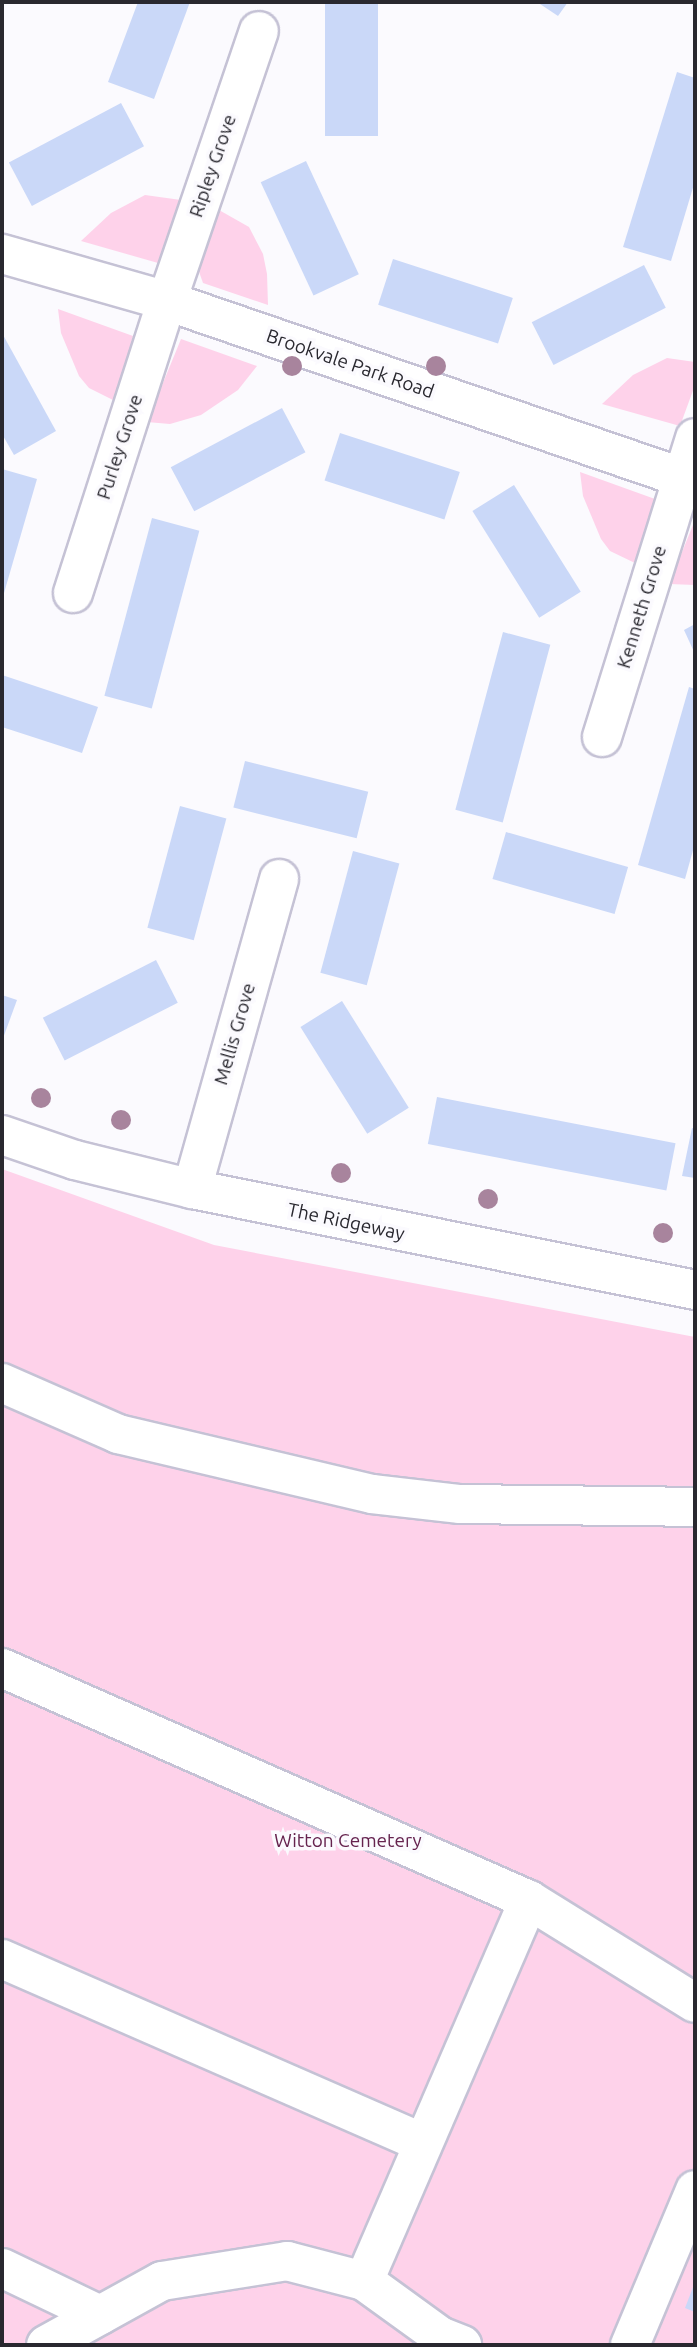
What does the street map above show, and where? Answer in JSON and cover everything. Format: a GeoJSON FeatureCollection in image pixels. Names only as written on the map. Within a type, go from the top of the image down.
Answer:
{"type":"FeatureCollection","features":[{"type":"Feature","properties":{"kind":"street","name":"Ripley Grove"},"geometry":{"type":"LineString","coordinates":[[167,301],[259,32]]}},
{"type":"Feature","properties":{"kind":"street","name":"Brookvale Park Road"},"geometry":{"type":"LineString","coordinates":[[2,254],[167,301],[689,480]]}},
{"type":"Feature","properties":{"kind":"street","name":"Purley Grove"},"geometry":{"type":"LineString","coordinates":[[74,593],[167,301]]}},
{"type":"Feature","properties":{"kind":"street","name":"Kenneth Grove"},"geometry":{"type":"LineString","coordinates":[[602,737],[689,480],[695,438]]}},
{"type":"Feature","properties":{"kind":"street","name":"Mellis Grove"},"geometry":{"type":"LineString","coordinates":[[192,1189],[279,879]]}},
{"type":"Feature","properties":{"kind":"street","name":"The Ridgeway"},"geometry":{"type":"LineString","coordinates":[[2,1135],[75,1160],[192,1189],[695,1290]]}},
{"type":"Feature","properties":{"kind":"street"},"geometry":{"type":"LineString","coordinates":[[2,1383],[118,1434],[372,1494],[460,1504],[695,1507]]}},
{"type":"Feature","properties":{"kind":"street"},"geometry":{"type":"LineString","coordinates":[[2,1668],[529,1900],[695,2003]]}},
{"type":"Feature","properties":{"kind":"street"},"geometry":{"type":"LineString","coordinates":[[364,2281],[529,1900]]}},
{"type":"Feature","properties":{"kind":"street"},"geometry":{"type":"LineString","coordinates":[[2,1959],[423,2143]]}},
{"type":"Feature","properties":{"kind":"street"},"geometry":{"type":"LineString","coordinates":[[630,2345],[695,2190]]}},
{"type":"Feature","properties":{"kind":"street"},"geometry":{"type":"LineString","coordinates":[[47,2345],[162,2281],[287,2261],[364,2281],[447,2342]]}},
{"type":"Feature","properties":{"kind":"street"},"geometry":{"type":"LineString","coordinates":[[2,2268],[100,2315]]}},
{"type":"Feature","properties":{"kind":"green space"},"geometry":{"type":"Polygon","coordinates":[[[145,195],[181,200],[158,263],[81,241],[111,213],[145,195]]]}},
{"type":"Feature","properties":{"kind":"green space"},"geometry":{"type":"Polygon","coordinates":[[[219,210],[249,227],[263,254],[268,305],[203,283],[197,266],[219,210]]]}},
{"type":"Feature","properties":{"kind":"green space"},"geometry":{"type":"Polygon","coordinates":[[[58,309],[133,336],[115,401],[89,388],[79,376],[61,333],[58,309]]]}},
{"type":"Feature","properties":{"kind":"green space"},"geometry":{"type":"Polygon","coordinates":[[[181,339],[257,366],[238,390],[201,415],[170,424],[147,422],[181,339]]]}},
{"type":"Feature","properties":{"kind":"green space"},"geometry":{"type":"Polygon","coordinates":[[[667,358],[695,362],[695,385],[680,426],[602,404],[633,375],[667,358]]]}},
{"type":"Feature","properties":{"kind":"green space"},"geometry":{"type":"Polygon","coordinates":[[[580,472],[655,499],[637,564],[610,551],[601,539],[583,496],[580,472]]]}},
{"type":"Feature","properties":{"kind":"green space"},"geometry":{"type":"Polygon","coordinates":[[[695,520],[695,585],[669,584],[695,520]]]}},
{"type":"Feature","properties":{"kind":"green space","name":"Witton Cemetery"},"geometry":{"type":"Polygon","coordinates":[[[2,1169],[214,1245],[695,1337],[695,2345],[2,2345],[2,1169]]]}},
{"type":"Feature","properties":{"kind":"building"},"geometry":{"type":"Polygon","coordinates":[[[138,2],[190,2],[154,99],[108,82],[138,2]]]}},
{"type":"Feature","properties":{"kind":"building"},"geometry":{"type":"Polygon","coordinates":[[[325,2],[378,2],[378,136],[325,136],[325,2]]]}},
{"type":"Feature","properties":{"kind":"building"},"geometry":{"type":"Polygon","coordinates":[[[537,2],[568,2],[558,16],[537,2]]]}},
{"type":"Feature","properties":{"kind":"building"},"geometry":{"type":"Polygon","coordinates":[[[677,72],[695,78],[695,181],[671,261],[623,247],[677,72]]]}},
{"type":"Feature","properties":{"kind":"building"},"geometry":{"type":"Polygon","coordinates":[[[121,103],[144,146],[32,206],[9,163],[121,103]]]}},
{"type":"Feature","properties":{"kind":"building"},"geometry":{"type":"Polygon","coordinates":[[[306,161],[359,274],[314,295],[261,182],[306,161]]]}},
{"type":"Feature","properties":{"kind":"building"},"geometry":{"type":"Polygon","coordinates":[[[393,259],[513,298],[498,344],[378,305],[393,259]]]}},
{"type":"Feature","properties":{"kind":"building"},"geometry":{"type":"Polygon","coordinates":[[[644,265],[666,308],[554,365],[532,322],[644,265]]]}},
{"type":"Feature","properties":{"kind":"building"},"geometry":{"type":"Polygon","coordinates":[[[2,333],[56,431],[14,455],[2,434],[2,333]]]}},
{"type":"Feature","properties":{"kind":"building"},"geometry":{"type":"Polygon","coordinates":[[[282,408],[305,452],[194,511],[171,467],[282,408]]]}},
{"type":"Feature","properties":{"kind":"building"},"geometry":{"type":"Polygon","coordinates":[[[340,433],[460,472],[444,519],[325,481],[340,433]]]}},
{"type":"Feature","properties":{"kind":"building"},"geometry":{"type":"Polygon","coordinates":[[[2,469],[37,479],[2,600],[2,469]]]}},
{"type":"Feature","properties":{"kind":"building"},"geometry":{"type":"Polygon","coordinates":[[[514,485],[581,592],[539,618],[472,511],[514,485]]]}},
{"type":"Feature","properties":{"kind":"building"},"geometry":{"type":"Polygon","coordinates":[[[152,518],[199,531],[152,708],[104,696],[152,518]]]}},
{"type":"Feature","properties":{"kind":"building"},"geometry":{"type":"Polygon","coordinates":[[[695,624],[695,654],[684,630],[695,624]]]}},
{"type":"Feature","properties":{"kind":"building"},"geometry":{"type":"Polygon","coordinates":[[[503,632],[550,645],[503,822],[455,810],[503,632]]]}},
{"type":"Feature","properties":{"kind":"building"},"geometry":{"type":"Polygon","coordinates":[[[2,675],[98,707],[82,753],[2,727],[2,675]]]}},
{"type":"Feature","properties":{"kind":"building"},"geometry":{"type":"Polygon","coordinates":[[[689,687],[695,689],[695,843],[685,879],[638,865],[689,687]]]}},
{"type":"Feature","properties":{"kind":"building"},"geometry":{"type":"Polygon","coordinates":[[[245,761],[368,792],[357,838],[233,808],[245,761]]]}},
{"type":"Feature","properties":{"kind":"building"},"geometry":{"type":"Polygon","coordinates":[[[180,806],[226,818],[194,940],[147,928],[180,806]]]}},
{"type":"Feature","properties":{"kind":"building"},"geometry":{"type":"Polygon","coordinates":[[[506,832],[628,867],[615,914],[492,879],[506,832]]]}},
{"type":"Feature","properties":{"kind":"building"},"geometry":{"type":"Polygon","coordinates":[[[353,851],[399,863],[367,985],[320,973],[353,851]]]}},
{"type":"Feature","properties":{"kind":"building"},"geometry":{"type":"Polygon","coordinates":[[[156,960],[178,1003],[65,1060],[43,1018],[156,960]]]}},
{"type":"Feature","properties":{"kind":"building"},"geometry":{"type":"Polygon","coordinates":[[[2,995],[17,1000],[2,1041],[2,995]]]}},
{"type":"Feature","properties":{"kind":"building"},"geometry":{"type":"Polygon","coordinates":[[[342,1001],[409,1108],[367,1134],[300,1027],[342,1001]]]}},
{"type":"Feature","properties":{"kind":"building"},"geometry":{"type":"Polygon","coordinates":[[[437,1097],[676,1143],[666,1190],[428,1144],[437,1097]]]}},
{"type":"Feature","properties":{"kind":"building"},"geometry":{"type":"Polygon","coordinates":[[[692,1128],[695,1129],[695,1178],[682,1176],[692,1128]]]}},
{"type":"Feature","properties":{"kind":"building"},"geometry":{"type":"Polygon","coordinates":[[[695,2282],[695,2312],[685,2308],[695,2282]]]}}]}
